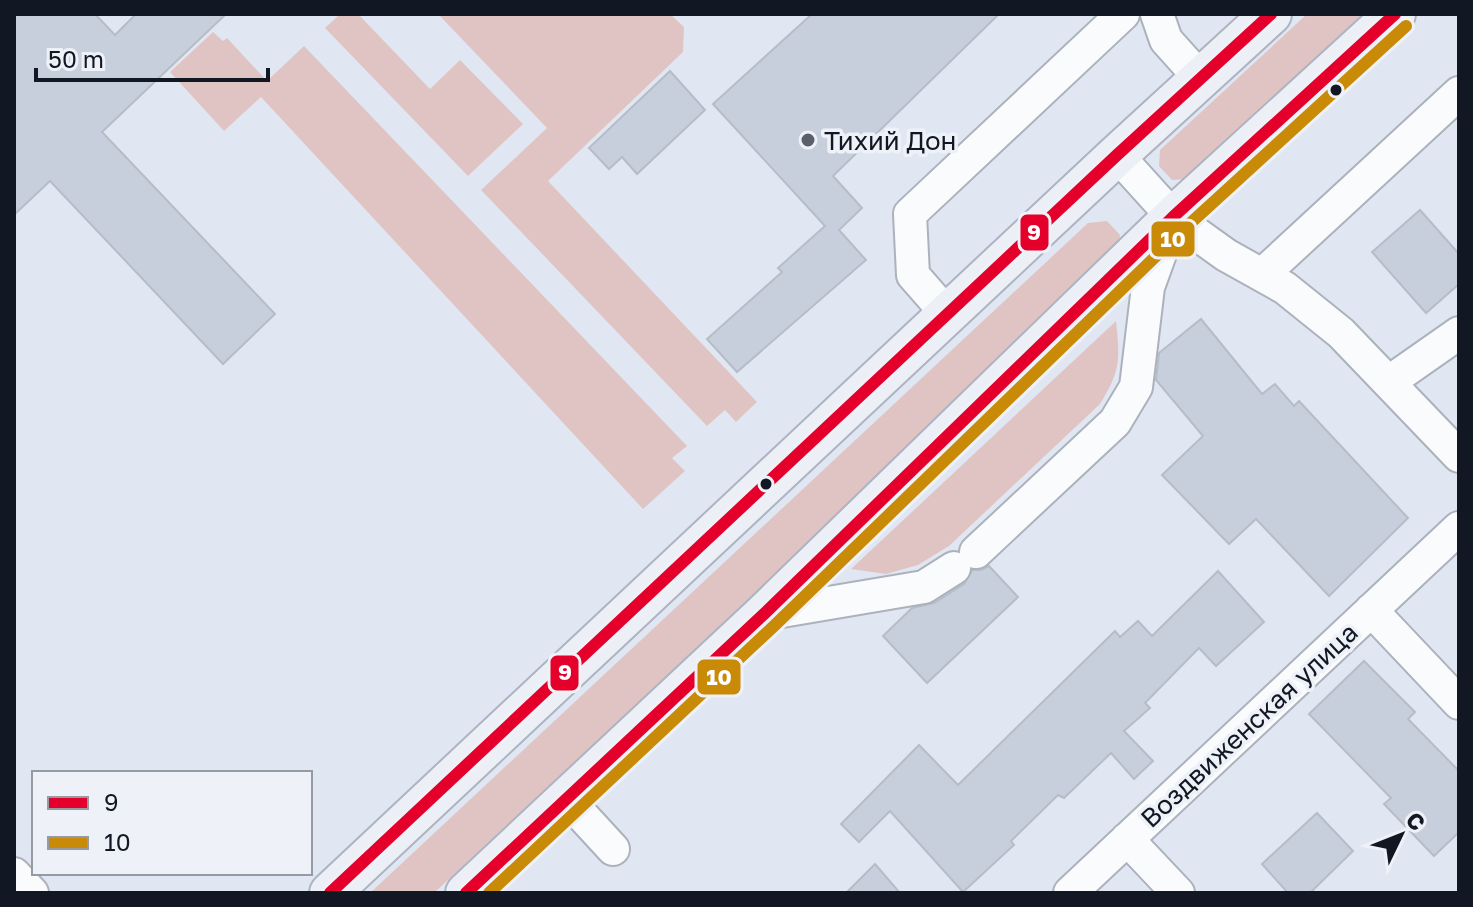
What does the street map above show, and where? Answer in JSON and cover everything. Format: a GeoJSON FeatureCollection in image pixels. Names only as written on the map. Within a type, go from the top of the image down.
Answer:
{"type":"FeatureCollection","features":[{"type":"Feature","properties":{"kind":"main road"},"geometry":{"type":"LineString","coordinates":[[330,893],[1271,14]]}},
{"type":"Feature","properties":{"kind":"main road"},"geometry":{"type":"LineString","coordinates":[[466,893],[764,614],[1173,217],[1395,14]]}},
{"type":"Feature","properties":{"kind":"street"},"geometry":{"type":"LineString","coordinates":[[948,315],[913,275],[910,214],[1123,14]]}},
{"type":"Feature","properties":{"kind":"street"},"geometry":{"type":"LineString","coordinates":[[1157,14],[1166,40],[1201,79]]}},
{"type":"Feature","properties":{"kind":"street"},"geometry":{"type":"LineString","coordinates":[[1263,274],[1459,93]]}},
{"type":"Feature","properties":{"kind":"street"},"geometry":{"type":"LineString","coordinates":[[1117,155],[1173,217],[1226,255],[1263,274],[1341,333],[1459,456]]}},
{"type":"Feature","properties":{"kind":"street"},"geometry":{"type":"LineString","coordinates":[[764,614],[924,587],[965,560],[1115,422],[1136,387],[1148,287],[1173,217]]}},
{"type":"Feature","properties":{"kind":"street"},"geometry":{"type":"LineString","coordinates":[[1389,382],[1459,333]]}},
{"type":"Feature","properties":{"kind":"street","name":"Воздвиженская улица"},"geometry":{"type":"LineString","coordinates":[[1070,893],[1459,528]]}},
{"type":"Feature","properties":{"kind":"street","name":"Воздвиженская улица"},"geometry":{"type":"LineString","coordinates":[[1371,610],[1459,703]]}},
{"type":"Feature","properties":{"kind":"street"},"geometry":{"type":"LineString","coordinates":[[567,799],[613,849]]}},
{"type":"Feature","properties":{"kind":"street","name":"Воздвиженская улица"},"geometry":{"type":"LineString","coordinates":[[1127,839],[1178,893]]}},
{"type":"Feature","properties":{"kind":"street"},"geometry":{"type":"LineString","coordinates":[[14,874],[32,893]]}},
{"type":"Feature","properties":{"kind":"shaded area"},"geometry":{"type":"Polygon","coordinates":[[[340,14],[358,14],[430,89],[460,60],[523,124],[468,176],[325,28],[340,14]]]}},
{"type":"Feature","properties":{"kind":"shaded area"},"geometry":{"type":"Polygon","coordinates":[[[438,14],[670,14],[684,27],[683,52],[548,181],[757,402],[736,422],[725,410],[707,426],[481,190],[547,128],[438,14]]]}},
{"type":"Feature","properties":{"kind":"shaded area"},"geometry":{"type":"Polygon","coordinates":[[[1307,14],[1364,14],[1188,179],[1172,180],[1159,166],[1160,150],[1307,14]]]}},
{"type":"Feature","properties":{"kind":"shaded area"},"geometry":{"type":"Polygon","coordinates":[[[213,32],[223,41],[227,38],[267,81],[304,46],[687,446],[672,458],[685,471],[643,509],[261,97],[224,131],[170,72],[213,32]]]}},
{"type":"Feature","properties":{"kind":"shaded area"},"geometry":{"type":"Polygon","coordinates":[[[1107,221],[1120,235],[1118,255],[434,893],[370,893],[1088,223],[1107,221]]]}},
{"type":"Feature","properties":{"kind":"shaded area"},"geometry":{"type":"Polygon","coordinates":[[[1116,321],[1117,364],[1112,382],[1100,404],[949,546],[918,565],[886,574],[851,569],[1116,321]]]}},
{"type":"Feature","properties":{"kind":"building"},"geometry":{"type":"Polygon","coordinates":[[[14,14],[95,14],[115,35],[136,14],[226,14],[102,132],[275,314],[223,364],[50,181],[14,215],[14,14]]]}},
{"type":"Feature","properties":{"kind":"building","name":"Тихий Дон"},"geometry":{"type":"Polygon","coordinates":[[[812,14],[999,14],[833,176],[862,208],[839,230],[866,260],[737,372],[707,339],[782,272],[778,268],[825,226],[713,104],[812,14]]]}},
{"type":"Feature","properties":{"kind":"building"},"geometry":{"type":"Polygon","coordinates":[[[670,71],[705,110],[637,174],[622,157],[609,169],[589,148],[670,71]]]}},
{"type":"Feature","properties":{"kind":"building"},"geometry":{"type":"Polygon","coordinates":[[[1420,210],[1459,254],[1459,284],[1426,313],[1372,252],[1420,210]]]}},
{"type":"Feature","properties":{"kind":"building"},"geometry":{"type":"Polygon","coordinates":[[[1201,319],[1262,394],[1275,384],[1294,406],[1299,401],[1408,518],[1329,596],[1256,519],[1229,544],[1162,475],[1203,436],[1156,380],[1159,353],[1201,319]]]}},
{"type":"Feature","properties":{"kind":"building"},"geometry":{"type":"Polygon","coordinates":[[[989,566],[1018,597],[927,683],[883,636],[912,608],[934,603],[964,584],[972,570],[989,566]]]}},
{"type":"Feature","properties":{"kind":"building"},"geometry":{"type":"Polygon","coordinates":[[[1218,571],[1264,622],[1216,666],[1199,648],[1145,703],[1150,708],[1124,731],[1153,761],[1134,779],[1111,753],[1064,798],[1058,795],[1011,841],[1014,845],[963,892],[890,811],[859,842],[841,824],[919,745],[958,785],[1115,631],[1120,637],[1138,621],[1152,636],[1218,571]]]}},
{"type":"Feature","properties":{"kind":"building"},"geometry":{"type":"Polygon","coordinates":[[[1364,661],[1415,712],[1408,719],[1459,771],[1459,832],[1434,856],[1384,804],[1391,798],[1309,714],[1364,661]]]}},
{"type":"Feature","properties":{"kind":"building"},"geometry":{"type":"Polygon","coordinates":[[[1317,813],[1353,851],[1310,893],[1288,893],[1262,864],[1317,813]]]}},
{"type":"Feature","properties":{"kind":"building"},"geometry":{"type":"Polygon","coordinates":[[[875,864],[900,893],[846,893],[875,864]]]}},
{"type":"Feature","properties":{"kind":"transit line","name":"9"},"geometry":{"type":"LineString","coordinates":[[330,893],[1271,14]]}},
{"type":"Feature","properties":{"kind":"transit line","name":"9"},"geometry":{"type":"LineString","coordinates":[[466,893],[764,614],[1173,217],[1395,14]]}},
{"type":"Feature","properties":{"kind":"transit line","name":"10"},"geometry":{"type":"LineString","coordinates":[[489,893],[775,625],[1184,229],[1406,26]]}},
{"type":"Feature","properties":{"kind":"place","name":"Тихий Дон"},"geometry":{"type":"Point","coordinates":[808,140]}}]}
